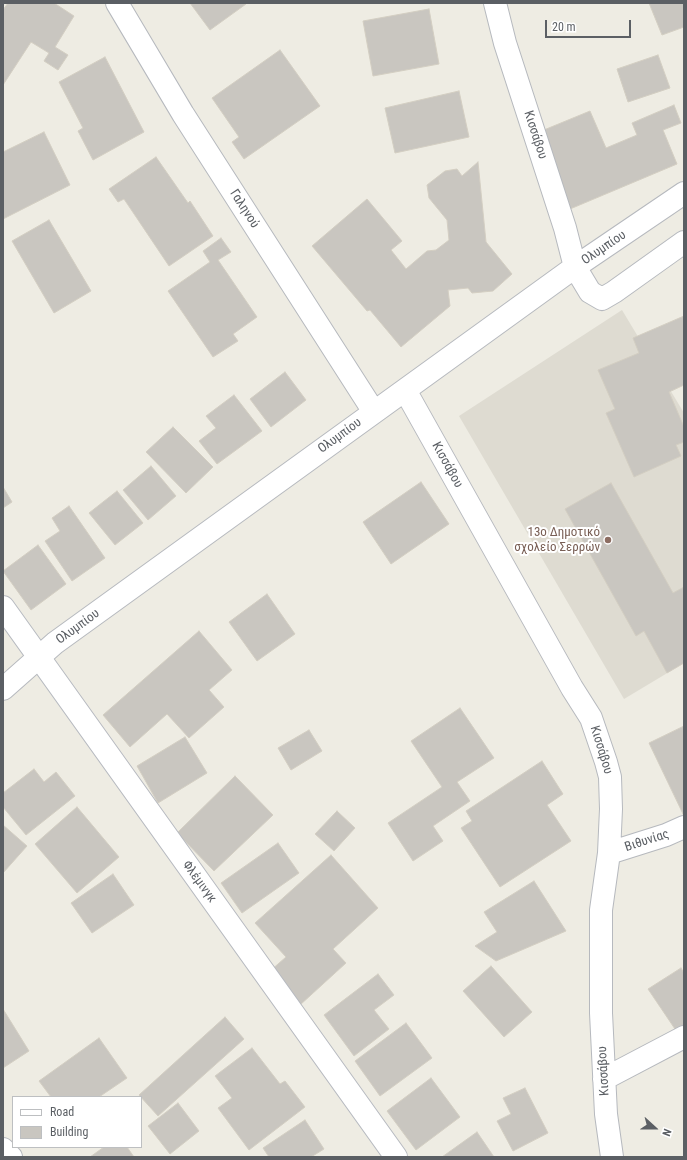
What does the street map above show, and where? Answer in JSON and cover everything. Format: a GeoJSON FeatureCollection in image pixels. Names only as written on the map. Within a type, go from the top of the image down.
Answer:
{"type":"FeatureCollection","features":[{"type":"Feature","properties":{"kind":"street","name":"Γαληνού"},"geometry":{"type":"LineString","coordinates":[[117,3],[183,114],[374,412]]}},
{"type":"Feature","properties":{"kind":"street","name":"Κισσάβου"},"geometry":{"type":"LineString","coordinates":[[495,3],[505,43],[562,220],[575,267],[590,292],[602,298],[614,292],[684,242]]}},
{"type":"Feature","properties":{"kind":"street","name":"Ολυμπίου"},"geometry":{"type":"LineString","coordinates":[[3,689],[55,643],[575,267],[684,193]]}},
{"type":"Feature","properties":{"kind":"street","name":"Κισσάβου"},"geometry":{"type":"LineString","coordinates":[[405,390],[572,688],[591,718],[603,749],[610,777],[611,809],[609,853],[601,910],[601,1013],[606,1114],[606,1154]]}},
{"type":"Feature","properties":{"kind":"street","name":"Φλέμινγκ"},"geometry":{"type":"LineString","coordinates":[[3,607],[396,1157]]}},
{"type":"Feature","properties":{"kind":"street","name":"Βιθυνίας"},"geometry":{"type":"LineString","coordinates":[[609,853],[684,828]]}},
{"type":"Feature","properties":{"kind":"street"},"geometry":{"type":"LineString","coordinates":[[604,1079],[684,1037]]}},
{"type":"Feature","properties":{"kind":"street"},"geometry":{"type":"LineString","coordinates":[[3,1149],[11,1157]]}},
{"type":"Feature","properties":{"kind":"shaded area","name":"13ο Δημοτικό σχολείο Σερρών"},"geometry":{"type":"Polygon","coordinates":[[[622,310],[684,413],[684,663],[624,699],[459,416],[622,310]]]}},
{"type":"Feature","properties":{"kind":"building"},"geometry":{"type":"Polygon","coordinates":[[[8,3],[54,3],[74,16],[55,47],[68,55],[58,70],[44,61],[49,53],[31,42],[3,85],[3,10],[8,3]]]}},
{"type":"Feature","properties":{"kind":"building"},"geometry":{"type":"Polygon","coordinates":[[[190,3],[245,3],[246,4],[210,30],[190,3]]]}},
{"type":"Feature","properties":{"kind":"building"},"geometry":{"type":"Polygon","coordinates":[[[649,3],[684,3],[684,27],[662,35],[649,3]]]}},
{"type":"Feature","properties":{"kind":"building"},"geometry":{"type":"Polygon","coordinates":[[[429,9],[439,64],[373,76],[363,21],[429,9]]]}},
{"type":"Feature","properties":{"kind":"building"},"geometry":{"type":"Polygon","coordinates":[[[280,50],[320,106],[244,159],[232,142],[239,137],[212,98],[280,50]]]}},
{"type":"Feature","properties":{"kind":"building"},"geometry":{"type":"Polygon","coordinates":[[[658,55],[670,88],[628,102],[617,69],[658,55]]]}},
{"type":"Feature","properties":{"kind":"building"},"geometry":{"type":"Polygon","coordinates":[[[105,57],[144,132],[93,160],[78,131],[83,128],[59,82],[105,57]]]}},
{"type":"Feature","properties":{"kind":"building"},"geometry":{"type":"Polygon","coordinates":[[[459,91],[469,137],[395,153],[385,108],[459,91]]]}},
{"type":"Feature","properties":{"kind":"building"},"geometry":{"type":"Polygon","coordinates":[[[674,105],[681,123],[663,130],[677,164],[570,209],[539,132],[590,111],[606,148],[637,135],[632,123],[674,105]]]}},
{"type":"Feature","properties":{"kind":"building"},"geometry":{"type":"Polygon","coordinates":[[[44,132],[70,185],[3,219],[3,152],[44,132]]]}},
{"type":"Feature","properties":{"kind":"building"},"geometry":{"type":"Polygon","coordinates":[[[156,157],[188,203],[190,201],[213,236],[169,266],[124,199],[118,202],[109,189],[156,157]]]}},
{"type":"Feature","properties":{"kind":"building"},"geometry":{"type":"Polygon","coordinates":[[[478,162],[486,242],[512,274],[493,291],[472,293],[468,288],[448,290],[450,306],[401,347],[370,310],[367,311],[312,246],[367,199],[402,241],[391,250],[406,269],[427,251],[436,250],[449,240],[447,220],[429,198],[427,185],[445,171],[457,169],[462,176],[478,162]]]}},
{"type":"Feature","properties":{"kind":"building"},"geometry":{"type":"Polygon","coordinates":[[[49,220],[91,291],[54,313],[12,241],[49,220]]]}},
{"type":"Feature","properties":{"kind":"building"},"geometry":{"type":"Polygon","coordinates":[[[221,238],[231,252],[218,260],[257,317],[233,334],[238,341],[213,357],[168,291],[210,262],[203,251],[221,238]]]}},
{"type":"Feature","properties":{"kind":"building"},"geometry":{"type":"Polygon","coordinates":[[[684,316],[684,385],[669,392],[684,427],[684,442],[676,445],[681,456],[634,477],[606,413],[615,409],[598,370],[639,353],[633,338],[684,316]]]}},
{"type":"Feature","properties":{"kind":"building"},"geometry":{"type":"Polygon","coordinates":[[[285,372],[306,400],[271,427],[250,399],[285,372]]]}},
{"type":"Feature","properties":{"kind":"building"},"geometry":{"type":"Polygon","coordinates":[[[234,395],[262,431],[217,464],[199,441],[216,428],[206,416],[234,395]]]}},
{"type":"Feature","properties":{"kind":"building"},"geometry":{"type":"Polygon","coordinates":[[[173,427],[213,467],[186,493],[146,452],[173,427]]]}},
{"type":"Feature","properties":{"kind":"building"},"geometry":{"type":"Polygon","coordinates":[[[151,466],[176,496],[148,520],[123,490],[151,466]]]}},
{"type":"Feature","properties":{"kind":"building"},"geometry":{"type":"Polygon","coordinates":[[[421,482],[449,524],[391,564],[363,522],[421,482]]]}},
{"type":"Feature","properties":{"kind":"building","name":"13ο Δημοτικό σχολείο Σερρών"},"geometry":{"type":"Polygon","coordinates":[[[611,483],[673,593],[684,587],[684,663],[667,673],[644,631],[636,636],[565,509],[611,483]]]}},
{"type":"Feature","properties":{"kind":"building"},"geometry":{"type":"Polygon","coordinates":[[[3,487],[12,502],[3,508],[3,487]]]}},
{"type":"Feature","properties":{"kind":"building"},"geometry":{"type":"Polygon","coordinates":[[[117,491],[143,523],[115,545],[89,513],[117,491]]]}},
{"type":"Feature","properties":{"kind":"building"},"geometry":{"type":"Polygon","coordinates":[[[69,506],[105,558],[72,581],[45,541],[60,531],[52,518],[69,506]]]}},
{"type":"Feature","properties":{"kind":"building"},"geometry":{"type":"Polygon","coordinates":[[[38,545],[66,584],[31,610],[3,571],[38,545]]]}},
{"type":"Feature","properties":{"kind":"building"},"geometry":{"type":"Polygon","coordinates":[[[267,594],[295,634],[257,661],[229,622],[267,594]]]}},
{"type":"Feature","properties":{"kind":"building"},"geometry":{"type":"Polygon","coordinates":[[[199,631],[232,670],[209,690],[224,707],[189,738],[167,714],[130,747],[103,715],[199,631]]]}},
{"type":"Feature","properties":{"kind":"building"},"geometry":{"type":"Polygon","coordinates":[[[460,708],[494,758],[457,782],[470,801],[433,826],[443,841],[413,861],[388,823],[442,787],[411,741],[460,708]]]}},
{"type":"Feature","properties":{"kind":"building"},"geometry":{"type":"Polygon","coordinates":[[[684,726],[684,816],[649,743],[684,726]]]}},
{"type":"Feature","properties":{"kind":"building"},"geometry":{"type":"Polygon","coordinates":[[[309,730],[322,751],[291,770],[278,748],[309,730]]]}},
{"type":"Feature","properties":{"kind":"building"},"geometry":{"type":"Polygon","coordinates":[[[185,737],[207,773],[158,803],[137,766],[185,737]]]}},
{"type":"Feature","properties":{"kind":"building"},"geometry":{"type":"Polygon","coordinates":[[[542,761],[563,794],[547,805],[571,841],[500,887],[461,828],[472,821],[466,811],[542,761]]]}},
{"type":"Feature","properties":{"kind":"building"},"geometry":{"type":"Polygon","coordinates":[[[34,769],[44,782],[56,772],[75,796],[26,835],[3,807],[3,793],[34,769]]]}},
{"type":"Feature","properties":{"kind":"building"},"geometry":{"type":"Polygon","coordinates":[[[235,776],[273,815],[214,871],[177,833],[235,776]]]}},
{"type":"Feature","properties":{"kind":"building"},"geometry":{"type":"Polygon","coordinates":[[[77,807],[119,857],[77,893],[35,844],[77,807]]]}},
{"type":"Feature","properties":{"kind":"building"},"geometry":{"type":"Polygon","coordinates":[[[337,811],[355,828],[334,851],[315,834],[337,811]]]}},
{"type":"Feature","properties":{"kind":"building"},"geometry":{"type":"Polygon","coordinates":[[[3,825],[27,846],[3,873],[3,825]]]}},
{"type":"Feature","properties":{"kind":"building"},"geometry":{"type":"Polygon","coordinates":[[[278,843],[299,873],[242,913],[221,883],[278,843]]]}},
{"type":"Feature","properties":{"kind":"building"},"geometry":{"type":"Polygon","coordinates":[[[331,855],[378,908],[333,949],[346,963],[300,1005],[270,971],[286,957],[255,923],[331,855]]]}},
{"type":"Feature","properties":{"kind":"building"},"geometry":{"type":"Polygon","coordinates":[[[113,874],[134,905],[92,933],[71,903],[113,874]]]}},
{"type":"Feature","properties":{"kind":"building"},"geometry":{"type":"Polygon","coordinates":[[[534,881],[566,931],[496,961],[475,946],[497,932],[484,912],[534,881]]]}},
{"type":"Feature","properties":{"kind":"building"},"geometry":{"type":"Polygon","coordinates":[[[491,966],[532,1012],[504,1037],[463,991],[491,966]]]}},
{"type":"Feature","properties":{"kind":"building"},"geometry":{"type":"Polygon","coordinates":[[[681,968],[684,973],[684,1027],[677,1032],[648,989],[681,968]]]}},
{"type":"Feature","properties":{"kind":"building"},"geometry":{"type":"Polygon","coordinates":[[[378,974],[394,995],[374,1010],[389,1029],[354,1056],[324,1015],[378,974]]]}},
{"type":"Feature","properties":{"kind":"building"},"geometry":{"type":"Polygon","coordinates":[[[3,1009],[29,1051],[3,1068],[3,1009]]]}},
{"type":"Feature","properties":{"kind":"building"},"geometry":{"type":"Polygon","coordinates":[[[225,1017],[244,1039],[158,1116],[142,1098],[142,1096],[139,1095],[225,1017]]]}},
{"type":"Feature","properties":{"kind":"building"},"geometry":{"type":"Polygon","coordinates":[[[406,1023],[432,1058],[380,1096],[355,1061],[406,1023]]]}},
{"type":"Feature","properties":{"kind":"building"},"geometry":{"type":"Polygon","coordinates":[[[99,1038],[127,1078],[100,1096],[50,1096],[39,1081],[99,1038]]]}},
{"type":"Feature","properties":{"kind":"building"},"geometry":{"type":"Polygon","coordinates":[[[252,1048],[280,1084],[285,1081],[305,1107],[249,1150],[218,1108],[232,1098],[215,1076],[252,1048]]]}},
{"type":"Feature","properties":{"kind":"building"},"geometry":{"type":"Polygon","coordinates":[[[431,1078],[460,1117],[416,1150],[387,1111],[431,1078]]]}},
{"type":"Feature","properties":{"kind":"building"},"geometry":{"type":"Polygon","coordinates":[[[525,1088],[548,1133],[513,1151],[497,1121],[511,1114],[503,1098],[525,1088]]]}},
{"type":"Feature","properties":{"kind":"building"},"geometry":{"type":"Polygon","coordinates":[[[178,1103],[199,1131],[170,1154],[148,1126],[178,1103]]]}},
{"type":"Feature","properties":{"kind":"building"},"geometry":{"type":"Polygon","coordinates":[[[305,1120],[324,1149],[311,1157],[269,1157],[263,1148],[305,1120]]]}},
{"type":"Feature","properties":{"kind":"building"},"geometry":{"type":"Polygon","coordinates":[[[477,1132],[494,1157],[442,1157],[477,1132]]]}},
{"type":"Feature","properties":{"kind":"building"},"geometry":{"type":"Polygon","coordinates":[[[103,1148],[128,1148],[134,1157],[90,1157],[103,1148]]]}},
{"type":"Feature","properties":{"kind":"place","name":"13ο Δημοτικό σχολείο Σερρών"},"geometry":{"type":"Point","coordinates":[608,540]}}]}
